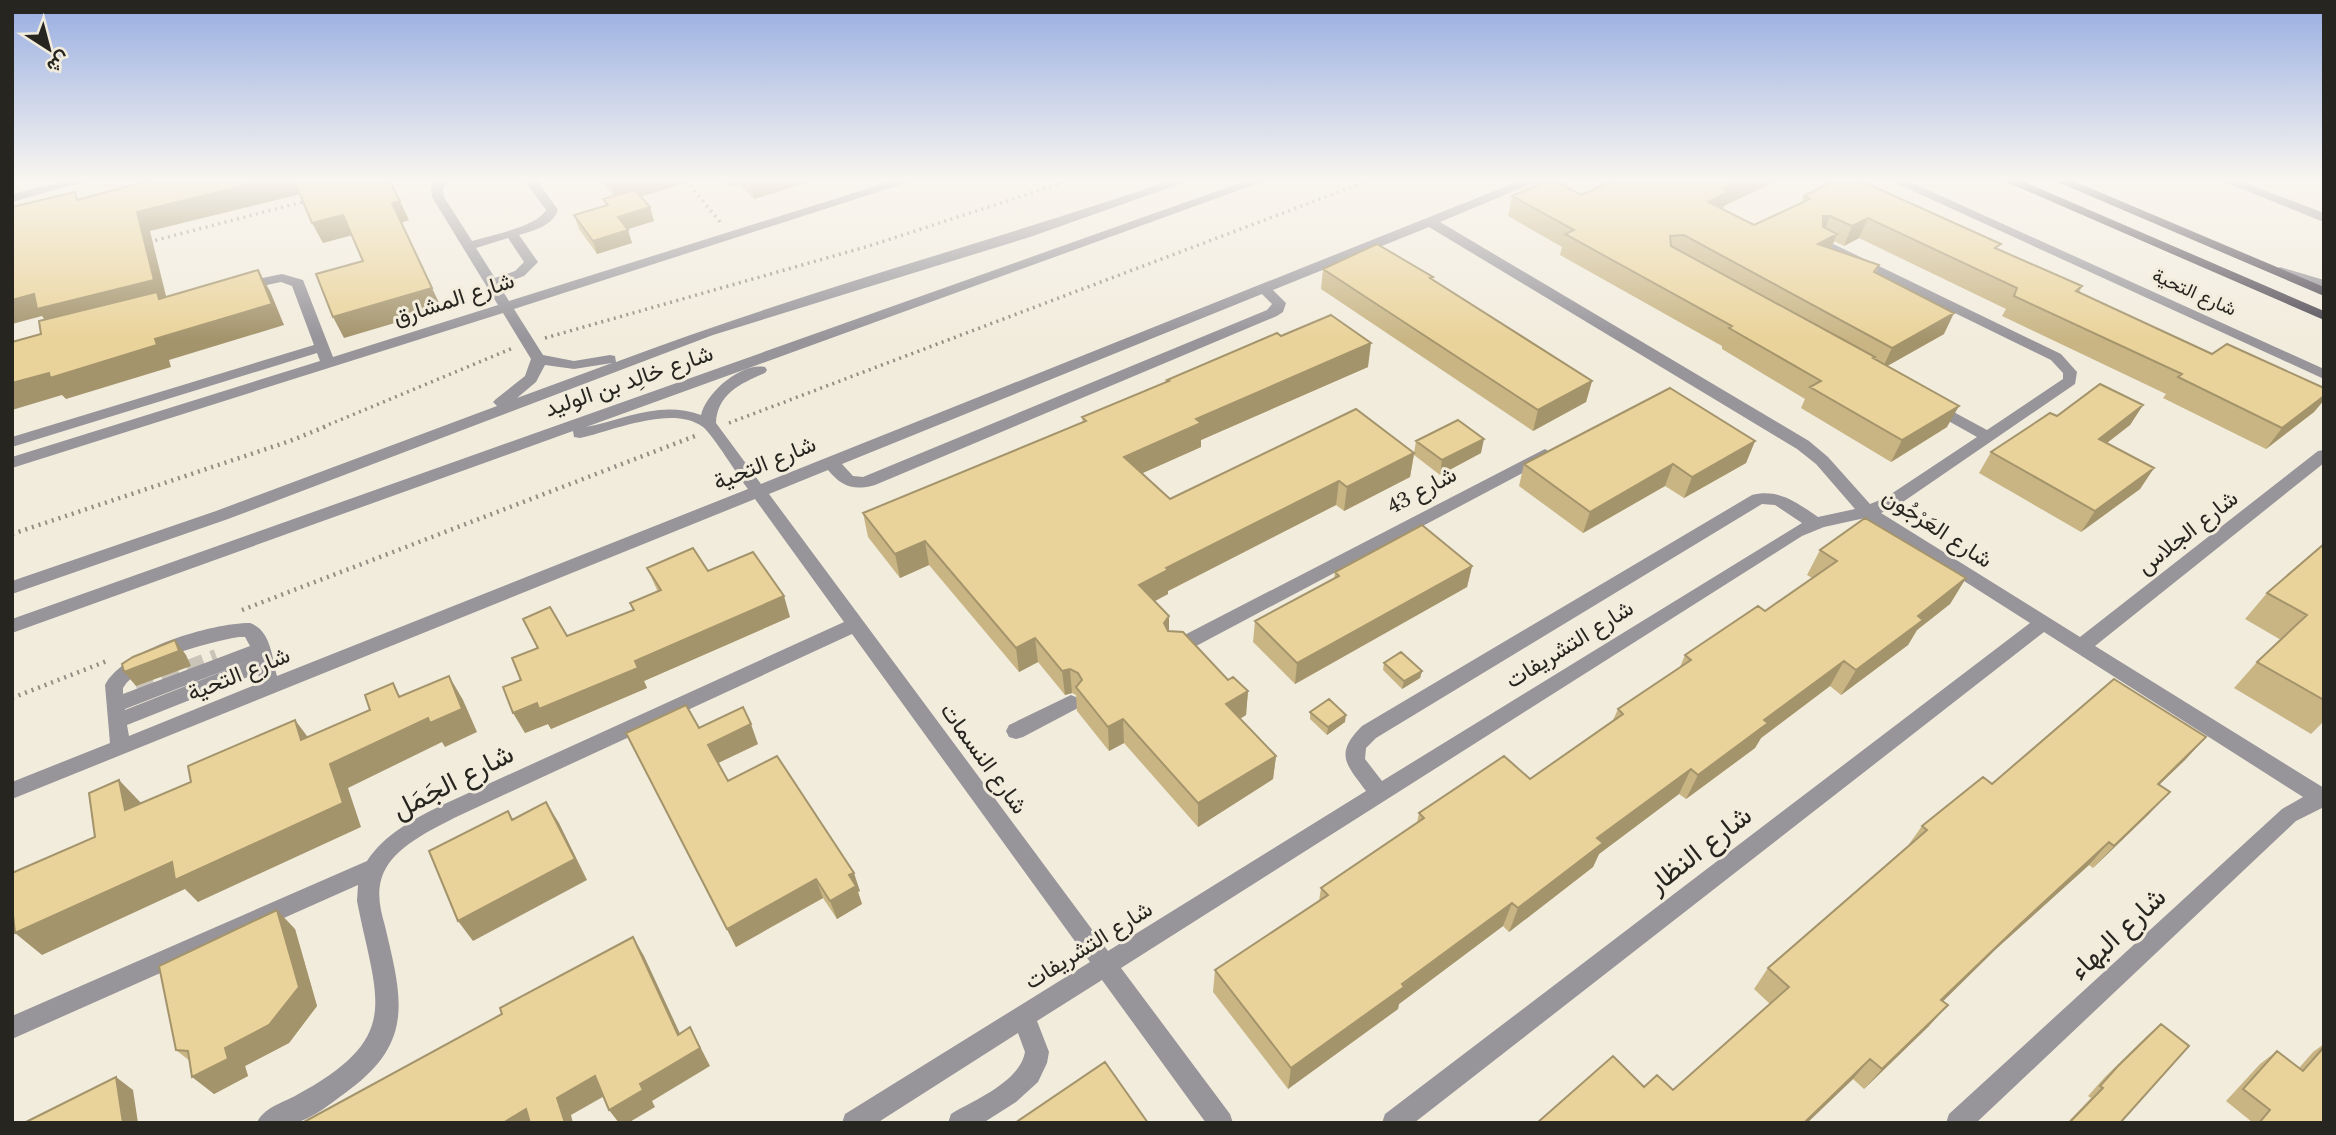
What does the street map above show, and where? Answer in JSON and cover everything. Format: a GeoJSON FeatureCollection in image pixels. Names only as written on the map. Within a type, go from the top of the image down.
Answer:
{"type":"FeatureCollection","features":[{"type":"Feature","properties":{"kind":"main road"},"geometry":{"type":"LineString","coordinates":[[2131,233],[2324,316]]}},
{"type":"Feature","properties":{"kind":"main road"},"geometry":{"type":"LineString","coordinates":[[2185,233],[2324,292]]}},
{"type":"Feature","properties":{"kind":"street"},"geometry":{"type":"LineString","coordinates":[[460,233],[538,359],[535,373],[524,386],[462,425]]}},
{"type":"Feature","properties":{"kind":"street"},"geometry":{"type":"LineString","coordinates":[[468,246],[511,233],[531,262],[518,275],[491,283]]}},
{"type":"Feature","properties":{"kind":"street","name":"شارع المشارق"},"geometry":{"type":"LineString","coordinates":[[12,463],[744,233]]}},
{"type":"Feature","properties":{"kind":"street","name":"شارع خالِد بن الوليد"},"geometry":{"type":"LineString","coordinates":[[12,588],[222,515],[668,346],[820,296],[1028,233]]}},
{"type":"Feature","properties":{"kind":"street","name":"شارع خالِد بن الوليد"},"geometry":{"type":"LineString","coordinates":[[12,626],[1113,233]]}},
{"type":"Feature","properties":{"kind":"street","name":"شارع التحية"},"geometry":{"type":"LineString","coordinates":[[12,791],[1403,233]]}},
{"type":"Feature","properties":{"kind":"street","name":"شارع العَرْجُون"},"geometry":{"type":"LineString","coordinates":[[1448,233],[1816,454],[1835,472],[1852,497],[1868,512],[2042,624],[2323,798]]}},
{"type":"Feature","properties":{"kind":"street","name":"شارع التحية"},"geometry":{"type":"LineString","coordinates":[[2012,233],[2324,375]]}},
{"type":"Feature","properties":{"kind":"street","name":"شارع التشريفات"},"geometry":{"type":"LineString","coordinates":[[854,1123],[1796,532],[1814,523],[1868,512],[1891,502],[1987,436],[2065,387],[2071,377],[2067,368],[2046,352],[1821,242]]}},
{"type":"Feature","properties":{"kind":"street"},"geometry":{"type":"LineString","coordinates":[[2256,263],[2324,284]]}},
{"type":"Feature","properties":{"kind":"street"},"geometry":{"type":"LineString","coordinates":[[232,289],[271,279],[298,283],[328,364]]}},
{"type":"Feature","properties":{"kind":"street"},"geometry":{"type":"LineString","coordinates":[[831,463],[847,482],[857,484],[869,481],[1272,313],[1278,309],[1279,303],[1264,289]]}},
{"type":"Feature","properties":{"kind":"street"},"geometry":{"type":"LineString","coordinates":[[710,426],[708,409],[718,393],[815,340]]}},
{"type":"Feature","properties":{"kind":"street"},"geometry":{"type":"LineString","coordinates":[[538,359],[574,365],[668,346]]}},
{"type":"Feature","properties":{"kind":"street"},"geometry":{"type":"LineString","coordinates":[[12,442],[322,347]]}},
{"type":"Feature","properties":{"kind":"street"},"geometry":{"type":"LineString","coordinates":[[1670,388],[1690,378]]}},
{"type":"Feature","properties":{"kind":"street"},"geometry":{"type":"LineString","coordinates":[[1914,396],[1987,436]]}},
{"type":"Feature","properties":{"kind":"street"},"geometry":{"type":"LineString","coordinates":[[548,434],[588,431],[661,412],[682,412],[710,426]]}},
{"type":"Feature","properties":{"kind":"street","name":"شارع النسمات"},"geometry":{"type":"LineString","coordinates":[[710,426],[1221,1123]]}},
{"type":"Feature","properties":{"kind":"street","name":"شارع 43"},"geometry":{"type":"LineString","coordinates":[[1176,648],[1565,443]]}},
{"type":"Feature","properties":{"kind":"street","name":"شارع الجلاس"},"geometry":{"type":"LineString","coordinates":[[2080,647],[2324,455]]}},
{"type":"Feature","properties":{"kind":"street"},"geometry":{"type":"LineString","coordinates":[[1380,793],[1355,761],[1356,745],[1369,732],[1758,499],[1778,500],[1814,523]]}},
{"type":"Feature","properties":{"kind":"street","name":"شارع النظار"},"geometry":{"type":"LineString","coordinates":[[1394,1123],[2042,624]]}},
{"type":"Feature","properties":{"kind":"street","name":"شارع الجَمَل"},"geometry":{"type":"LineString","coordinates":[[372,869],[387,850],[412,831],[447,812],[855,625]]}},
{"type":"Feature","properties":{"kind":"street"},"geometry":{"type":"LineString","coordinates":[[120,747],[113,688],[119,678],[146,660],[228,630],[250,630],[257,637],[271,687]]}},
{"type":"Feature","properties":{"kind":"street"},"geometry":{"type":"LineString","coordinates":[[217,658],[261,652]]}},
{"type":"Feature","properties":{"kind":"street"},"geometry":{"type":"LineString","coordinates":[[115,708],[261,652]]}},
{"type":"Feature","properties":{"kind":"street"},"geometry":{"type":"LineString","coordinates":[[115,708],[136,689]]}},
{"type":"Feature","properties":{"kind":"street"},"geometry":{"type":"LineString","coordinates":[[1016,731],[1070,703]]}},
{"type":"Feature","properties":{"kind":"street","name":"شارع البهاء"},"geometry":{"type":"LineString","coordinates":[[1958,1123],[2289,815],[2304,805],[2323,798]]}},
{"type":"Feature","properties":{"kind":"street"},"geometry":{"type":"LineString","coordinates":[[12,1028],[372,869]]}},
{"type":"Feature","properties":{"kind":"street"},"geometry":{"type":"LineString","coordinates":[[269,1123],[321,1096],[354,1072],[375,1047],[385,1026],[389,1000],[368,901],[367,887],[372,869]]}},
{"type":"Feature","properties":{"kind":"street"},"geometry":{"type":"LineString","coordinates":[[960,1123],[1020,1084],[1034,1069],[1037,1060],[1036,1044],[1021,1018]]}},
{"type":"Feature","properties":{"kind":"path"},"geometry":{"type":"LineString","coordinates":[[145,243],[183,233]]}},
{"type":"Feature","properties":{"kind":"path"},"geometry":{"type":"LineString","coordinates":[[728,233],[731,237]]}},
{"type":"Feature","properties":{"kind":"path"},"geometry":{"type":"LineString","coordinates":[[233,613],[710,426],[1228,233]]}},
{"type":"Feature","properties":{"kind":"path"},"geometry":{"type":"LineString","coordinates":[[12,698],[116,658]]}},
{"type":"Feature","properties":{"kind":"building"},"geometry":{"type":"Polygon","coordinates":[[[12,233],[142,233],[154,280],[37,309],[34,294],[12,300],[12,233]]]}},
{"type":"Feature","properties":{"kind":"building"},"geometry":{"type":"Polygon","coordinates":[[[351,233],[406,233],[432,288],[333,317],[316,274],[363,261],[351,233]]]}},
{"type":"Feature","properties":{"kind":"building"},"geometry":{"type":"Polygon","coordinates":[[[587,233],[619,233],[593,241],[587,233]]]}},
{"type":"Feature","properties":{"kind":"building"},"geometry":{"type":"Polygon","coordinates":[[[1835,233],[1837,234],[1818,244],[1879,265],[1874,272],[1954,313],[1892,348],[1684,235],[1670,236],[1671,246],[1959,406],[1902,440],[1810,387],[1821,381],[1729,328],[1732,326],[1565,234],[1835,233]]]}},
{"type":"Feature","properties":{"kind":"building"},"geometry":{"type":"Polygon","coordinates":[[[1900,233],[1977,233],[2001,244],[1995,248],[2082,286],[2076,291],[2212,354],[2227,344],[2324,388],[2324,396],[2282,428],[2178,377],[2182,374],[2014,296],[2017,288],[1900,233]]]}},
{"type":"Feature","properties":{"kind":"building"},"geometry":{"type":"Polygon","coordinates":[[[1377,244],[1433,277],[1430,278],[1592,381],[1538,410],[1323,269],[1377,244]]]}},
{"type":"Feature","properties":{"kind":"building"},"geometry":{"type":"Polygon","coordinates":[[[258,270],[272,304],[155,339],[157,345],[50,378],[49,373],[12,383],[12,342],[41,334],[39,321],[157,292],[159,299],[258,270]]]}},
{"type":"Feature","properties":{"kind":"building"},"geometry":{"type":"Polygon","coordinates":[[[1331,315],[1371,343],[1196,419],[1201,423],[1124,457],[1170,499],[1356,409],[1414,453],[1347,487],[1339,481],[1166,568],[1168,570],[1139,585],[1169,616],[1164,623],[1168,631],[1183,632],[1228,680],[1233,677],[1248,691],[1226,704],[1276,756],[1198,803],[1123,719],[1108,727],[1076,687],[1082,680],[1078,673],[1070,669],[1062,671],[1035,638],[1016,648],[925,541],[895,554],[863,513],[1086,421],[1082,417],[1277,333],[1281,336],[1331,315]]]}},
{"type":"Feature","properties":{"kind":"building"},"geometry":{"type":"Polygon","coordinates":[[[2100,384],[2143,405],[2099,439],[2154,468],[2095,511],[1991,452],[2050,413],[2057,416],[2100,384]]]}},
{"type":"Feature","properties":{"kind":"building"},"geometry":{"type":"Polygon","coordinates":[[[1670,388],[1755,441],[1692,477],[1673,464],[1590,512],[1524,464],[1670,388]]]}},
{"type":"Feature","properties":{"kind":"building"},"geometry":{"type":"Polygon","coordinates":[[[1458,420],[1484,439],[1442,460],[1416,441],[1458,420]]]}},
{"type":"Feature","properties":{"kind":"building"},"geometry":{"type":"Polygon","coordinates":[[[1865,518],[1966,578],[1918,616],[1923,620],[1856,670],[1844,661],[1764,720],[1768,723],[1698,775],[1691,769],[1597,838],[1603,843],[1518,908],[1512,903],[1402,984],[1404,987],[1291,1068],[1215,970],[1328,895],[1321,888],[1424,818],[1419,813],[1504,756],[1530,779],[1623,714],[1618,709],[1691,660],[1685,655],[1758,606],[1765,611],[1837,561],[1820,550],[1865,518]]]}},
{"type":"Feature","properties":{"kind":"building"},"geometry":{"type":"Polygon","coordinates":[[[1422,525],[1472,566],[1297,663],[1255,621],[1339,576],[1335,572],[1422,525]]]}},
{"type":"Feature","properties":{"kind":"building"},"geometry":{"type":"Polygon","coordinates":[[[2324,544],[2324,700],[2257,662],[2307,615],[2267,593],[2324,544]]]}},
{"type":"Feature","properties":{"kind":"building"},"geometry":{"type":"Polygon","coordinates":[[[693,548],[708,571],[753,552],[784,596],[635,661],[638,668],[539,709],[537,703],[513,713],[503,687],[521,680],[512,658],[538,648],[523,619],[550,607],[567,636],[634,610],[630,603],[661,590],[647,568],[693,548]]]}},
{"type":"Feature","properties":{"kind":"building"},"geometry":{"type":"Polygon","coordinates":[[[175,640],[179,651],[124,672],[122,664],[133,657],[175,640]]]}},
{"type":"Feature","properties":{"kind":"building"},"geometry":{"type":"Polygon","coordinates":[[[1401,652],[1422,671],[1404,681],[1384,663],[1401,652]]]}},
{"type":"Feature","properties":{"kind":"building"},"geometry":{"type":"Polygon","coordinates":[[[449,676],[462,709],[430,723],[428,718],[330,764],[343,803],[175,880],[172,862],[15,933],[12,873],[95,837],[89,793],[119,780],[125,810],[191,782],[188,766],[295,720],[301,740],[370,710],[365,695],[393,683],[399,697],[449,676]]]}},
{"type":"Feature","properties":{"kind":"building"},"geometry":{"type":"Polygon","coordinates":[[[2114,679],[2206,737],[2158,784],[2170,792],[2114,846],[2109,842],[1941,1000],[1948,1005],[1882,1069],[1870,1059],[1804,1123],[1537,1123],[1613,1056],[1644,1087],[1657,1075],[1673,1090],[1789,987],[1768,968],[1927,830],[1922,826],[1983,777],[1992,784],[2114,679]]]}},
{"type":"Feature","properties":{"kind":"building"},"geometry":{"type":"Polygon","coordinates":[[[1329,699],[1346,715],[1328,727],[1310,712],[1329,699]]]}},
{"type":"Feature","properties":{"kind":"building"},"geometry":{"type":"Polygon","coordinates":[[[686,705],[699,728],[743,707],[751,724],[708,745],[728,781],[777,756],[854,873],[849,875],[856,886],[830,901],[816,879],[727,929],[626,733],[686,705]]]}},
{"type":"Feature","properties":{"kind":"building"},"geometry":{"type":"Polygon","coordinates":[[[546,802],[575,859],[458,921],[429,851],[508,811],[512,820],[546,802]]]}},
{"type":"Feature","properties":{"kind":"building"},"geometry":{"type":"Polygon","coordinates":[[[277,910],[299,987],[269,1025],[225,1048],[228,1059],[192,1077],[188,1051],[176,1050],[159,966],[277,910]]]}},
{"type":"Feature","properties":{"kind":"building"},"geometry":{"type":"Polygon","coordinates":[[[633,937],[678,1035],[690,1027],[700,1048],[640,1084],[643,1090],[609,1110],[595,1076],[557,1098],[565,1123],[530,1123],[526,1109],[503,1123],[302,1123],[502,1014],[500,1008],[633,937]]]}},
{"type":"Feature","properties":{"kind":"building"},"geometry":{"type":"Polygon","coordinates":[[[2161,1024],[2189,1046],[2120,1123],[2069,1123],[2103,1088],[2100,1086],[2117,1067],[2161,1024]]]}},
{"type":"Feature","properties":{"kind":"building"},"geometry":{"type":"Polygon","coordinates":[[[2324,1047],[2324,1123],[2259,1123],[2270,1110],[2243,1089],[2277,1051],[2303,1071],[2324,1047]]]}},
{"type":"Feature","properties":{"kind":"building"},"geometry":{"type":"Polygon","coordinates":[[[1105,1062],[1148,1123],[1015,1123],[1105,1062]]]}},
{"type":"Feature","properties":{"kind":"building"},"geometry":{"type":"Polygon","coordinates":[[[116,1077],[123,1123],[24,1123],[116,1077]]]}},
{"type":"Feature","properties":{"kind":"tunnel"},"geometry":{"type":"LineString","coordinates":[[137,689],[217,658]]}}]}
